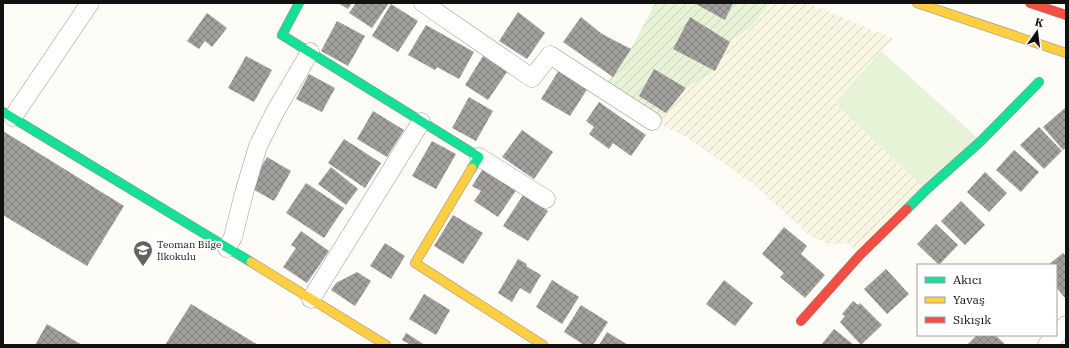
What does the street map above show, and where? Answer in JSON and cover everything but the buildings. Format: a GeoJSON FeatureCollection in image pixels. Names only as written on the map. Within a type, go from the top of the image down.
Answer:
{"type":"FeatureCollection","features":[{"type":"Feature","properties":{"kind":"street"},"geometry":{"type":"LineString","coordinates":[[90,3],[8,114],[311,299],[366,340],[386,345]]}},
{"type":"Feature","properties":{"kind":"street"},"geometry":{"type":"LineString","coordinates":[[299,3],[282,35],[546,199]]}},
{"type":"Feature","properties":{"kind":"street"},"geometry":{"type":"LineString","coordinates":[[423,3],[532,78],[550,55],[652,121]]}},
{"type":"Feature","properties":{"kind":"street"},"geometry":{"type":"LineString","coordinates":[[918,3],[1066,53]]}},
{"type":"Feature","properties":{"kind":"street"},"geometry":{"type":"LineString","coordinates":[[1030,3],[1066,15]]}},
{"type":"Feature","properties":{"kind":"street"},"geometry":{"type":"LineString","coordinates":[[227,248],[233,237],[258,146],[275,112],[310,52]]}},
{"type":"Feature","properties":{"kind":"street"},"geometry":{"type":"LineString","coordinates":[[801,321],[860,255],[926,190],[980,141],[1039,82]]}},
{"type":"Feature","properties":{"kind":"street"},"geometry":{"type":"LineString","coordinates":[[311,299],[421,122]]}},
{"type":"Feature","properties":{"kind":"street"},"geometry":{"type":"LineString","coordinates":[[479,157],[415,263],[543,345]]}},
{"type":"Feature","properties":{"kind":"street"},"geometry":{"type":"LineString","coordinates":[[1057,334],[1066,325]]}},
{"type":"Feature","properties":{"kind":"street"},"geometry":{"type":"LineString","coordinates":[[1047,345],[1056,336]]}},
{"type":"Feature","properties":{"kind":"shaded area"},"geometry":{"type":"Polygon","coordinates":[[[770,3],[808,3],[894,39],[881,51],[835,103],[926,190],[860,255],[848,243],[828,244],[809,235],[752,183],[683,135],[652,121],[666,113],[686,88],[715,71],[730,42],[752,26],[770,3]]]}},
{"type":"Feature","properties":{"kind":"green space"},"geometry":{"type":"Polygon","coordinates":[[[655,3],[770,3],[752,26],[730,42],[715,71],[686,88],[666,113],[652,121],[602,89],[631,48],[655,3]]]}},
{"type":"Feature","properties":{"kind":"green space"},"geometry":{"type":"Polygon","coordinates":[[[881,51],[981,141],[926,190],[835,103],[881,51]]]}},
{"type":"Feature","properties":{"kind":"traffic: fast"},"geometry":{"type":"LineString","coordinates":[[299,3],[282,35],[479,157],[472,168]]}},
{"type":"Feature","properties":{"kind":"traffic: fast"},"geometry":{"type":"LineString","coordinates":[[907,209],[981,141],[1039,82]]}},
{"type":"Feature","properties":{"kind":"traffic: fast"},"geometry":{"type":"LineString","coordinates":[[3,112],[251,262]]}},
{"type":"Feature","properties":{"kind":"traffic: slow"},"geometry":{"type":"LineString","coordinates":[[917,3],[1066,53]]}},
{"type":"Feature","properties":{"kind":"traffic: slow"},"geometry":{"type":"LineString","coordinates":[[472,168],[415,263],[543,345]]}},
{"type":"Feature","properties":{"kind":"traffic: slow"},"geometry":{"type":"LineString","coordinates":[[251,262],[386,345]]}},
{"type":"Feature","properties":{"kind":"traffic: jam"},"geometry":{"type":"LineString","coordinates":[[1030,3],[1066,15]]}},
{"type":"Feature","properties":{"kind":"traffic: jam"},"geometry":{"type":"LineString","coordinates":[[801,321],[860,255],[907,209]]}},
{"type":"Feature","properties":{"kind":"place","name":"Teoman Bilge İlkokulu"},"geometry":{"type":"Point","coordinates":[143,267]}}]}
